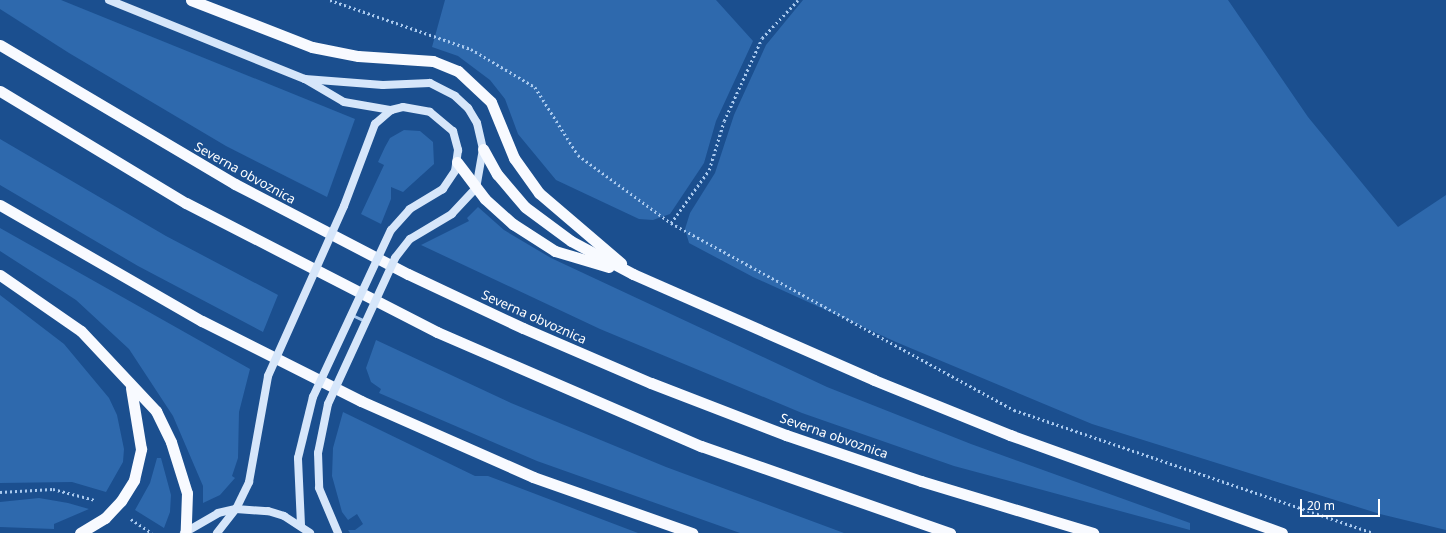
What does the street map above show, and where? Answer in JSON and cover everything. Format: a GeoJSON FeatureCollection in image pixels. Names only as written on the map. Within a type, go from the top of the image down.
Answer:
{"type":"FeatureCollection","features":[{"type":"Feature","properties":{"kind":"highway"},"geometry":{"type":"LineString","coordinates":[[191,0],[312,47],[358,56],[433,62],[458,71],[491,102],[514,158],[540,193],[633,274]]}},
{"type":"Feature","properties":{"kind":"highway","name":"Severna obvoznica"},"geometry":{"type":"LineString","coordinates":[[0,45],[235,184],[408,274],[530,331],[786,435],[921,481],[1093,533]]}},
{"type":"Feature","properties":{"kind":"highway"},"geometry":{"type":"LineString","coordinates":[[0,91],[244,235],[472,349],[701,446],[950,533]]}},
{"type":"Feature","properties":{"kind":"highway"},"geometry":{"type":"LineString","coordinates":[[483,149],[497,174],[525,207],[571,241],[633,274],[1010,435],[1282,533]]}},
{"type":"Feature","properties":{"kind":"highway"},"geometry":{"type":"LineString","coordinates":[[457,162],[476,188],[504,217],[555,251],[633,274]]}},
{"type":"Feature","properties":{"kind":"highway"},"geometry":{"type":"LineString","coordinates":[[0,205],[202,321],[361,401],[533,477],[692,533]]}},
{"type":"Feature","properties":{"kind":"highway"},"geometry":{"type":"LineString","coordinates":[[0,275],[81,331],[131,388],[156,411],[171,442],[187,493],[185,532]]}},
{"type":"Feature","properties":{"kind":"highway"},"geometry":{"type":"LineString","coordinates":[[80,533],[105,518],[121,501],[134,480],[141,449],[131,388]]}},
{"type":"Feature","properties":{"kind":"main road"},"geometry":{"type":"LineString","coordinates":[[109,0],[305,79],[344,102],[391,110],[417,108],[442,119],[456,140],[457,162],[444,189],[410,209],[391,230],[313,398],[298,458],[301,525]]}},
{"type":"Feature","properties":{"kind":"main road"},"geometry":{"type":"LineString","coordinates":[[305,79],[382,85],[412,82],[443,88],[468,108],[477,123],[483,149],[476,188],[452,214],[410,239],[395,258],[328,404],[318,453],[319,488],[338,533]]}},
{"type":"Feature","properties":{"kind":"main road"},"geometry":{"type":"LineString","coordinates":[[217,533],[236,509],[254,465],[268,376],[344,206],[368,136],[375,124],[391,110]]}},
{"type":"Feature","properties":{"kind":"main road"},"geometry":{"type":"LineString","coordinates":[[185,532],[218,513],[236,509],[268,511],[301,525],[310,533]]}},
{"type":"Feature","properties":{"kind":"lane"},"geometry":{"type":"LineString","coordinates":[[351,314],[365,321]]}},
{"type":"Feature","properties":{"kind":"path"},"geometry":{"type":"LineString","coordinates":[[330,0],[471,49],[535,87],[578,155],[671,223],[1014,410],[1373,533]]}},
{"type":"Feature","properties":{"kind":"path"},"geometry":{"type":"LineString","coordinates":[[671,223],[708,170],[724,121],[762,38],[798,0]]}},
{"type":"Feature","properties":{"kind":"path"},"geometry":{"type":"LineString","coordinates":[[0,492],[54,489],[102,502]]}},
{"type":"Feature","properties":{"kind":"path"},"geometry":{"type":"LineString","coordinates":[[128,517],[152,533]]}},
{"type":"Feature","properties":{"kind":"shaded area"},"geometry":{"type":"Polygon","coordinates":[[[0,0],[61,0],[355,119],[327,197],[226,146],[69,53],[0,9],[0,0]]]}},
{"type":"Feature","properties":{"kind":"shaded area"},"geometry":{"type":"Polygon","coordinates":[[[445,0],[716,0],[753,41],[716,121],[704,163],[670,214],[653,220],[639,219],[556,180],[518,134],[505,99],[490,80],[458,56],[432,47],[445,0]]]}},
{"type":"Feature","properties":{"kind":"shaded area"},"geometry":{"type":"Polygon","coordinates":[[[803,0],[1228,0],[1308,117],[1398,227],[1446,195],[1446,530],[1380,514],[1092,424],[896,342],[753,277],[689,243],[685,229],[690,213],[715,173],[734,115],[766,45],[803,0]]]}},
{"type":"Feature","properties":{"kind":"shaded area"},"geometry":{"type":"Polygon","coordinates":[[[404,130],[420,131],[433,142],[434,164],[403,192],[391,187],[391,199],[381,224],[361,214],[384,165],[378,162],[385,147],[390,138],[404,130]]]}},
{"type":"Feature","properties":{"kind":"shaded area"},"geometry":{"type":"Polygon","coordinates":[[[0,139],[166,236],[278,295],[263,332],[138,266],[0,185],[0,139]]]}},
{"type":"Feature","properties":{"kind":"shaded area"},"geometry":{"type":"Polygon","coordinates":[[[478,207],[504,230],[551,258],[827,387],[971,444],[1190,523],[1190,530],[954,466],[802,413],[600,329],[421,245],[469,221],[467,218],[478,207]]]}},
{"type":"Feature","properties":{"kind":"shaded area"},"geometry":{"type":"Polygon","coordinates":[[[0,228],[250,369],[239,412],[238,458],[232,476],[235,478],[220,495],[203,503],[203,486],[173,416],[129,349],[76,300],[0,251],[0,228]]]}},
{"type":"Feature","properties":{"kind":"shaded area"},"geometry":{"type":"Polygon","coordinates":[[[0,295],[64,344],[109,398],[117,415],[124,449],[123,462],[106,492],[72,482],[0,483],[0,295]]]}},
{"type":"Feature","properties":{"kind":"shaded area"},"geometry":{"type":"Polygon","coordinates":[[[376,340],[511,403],[666,467],[844,533],[740,533],[537,461],[379,393],[381,389],[371,382],[366,368],[376,340]]]}},
{"type":"Feature","properties":{"kind":"shaded area"},"geometry":{"type":"Polygon","coordinates":[[[343,412],[475,476],[488,476],[638,533],[350,533],[348,530],[355,530],[363,524],[357,514],[348,520],[342,512],[332,476],[333,448],[343,412]]]}},
{"type":"Feature","properties":{"kind":"shaded area"},"geometry":{"type":"Polygon","coordinates":[[[157,458],[161,458],[171,495],[170,512],[164,528],[135,510],[150,483],[157,458]]]}},
{"type":"Feature","properties":{"kind":"shaded area"},"geometry":{"type":"Polygon","coordinates":[[[39,498],[68,503],[89,509],[54,524],[54,529],[0,527],[0,502],[39,498]]]}}]}
